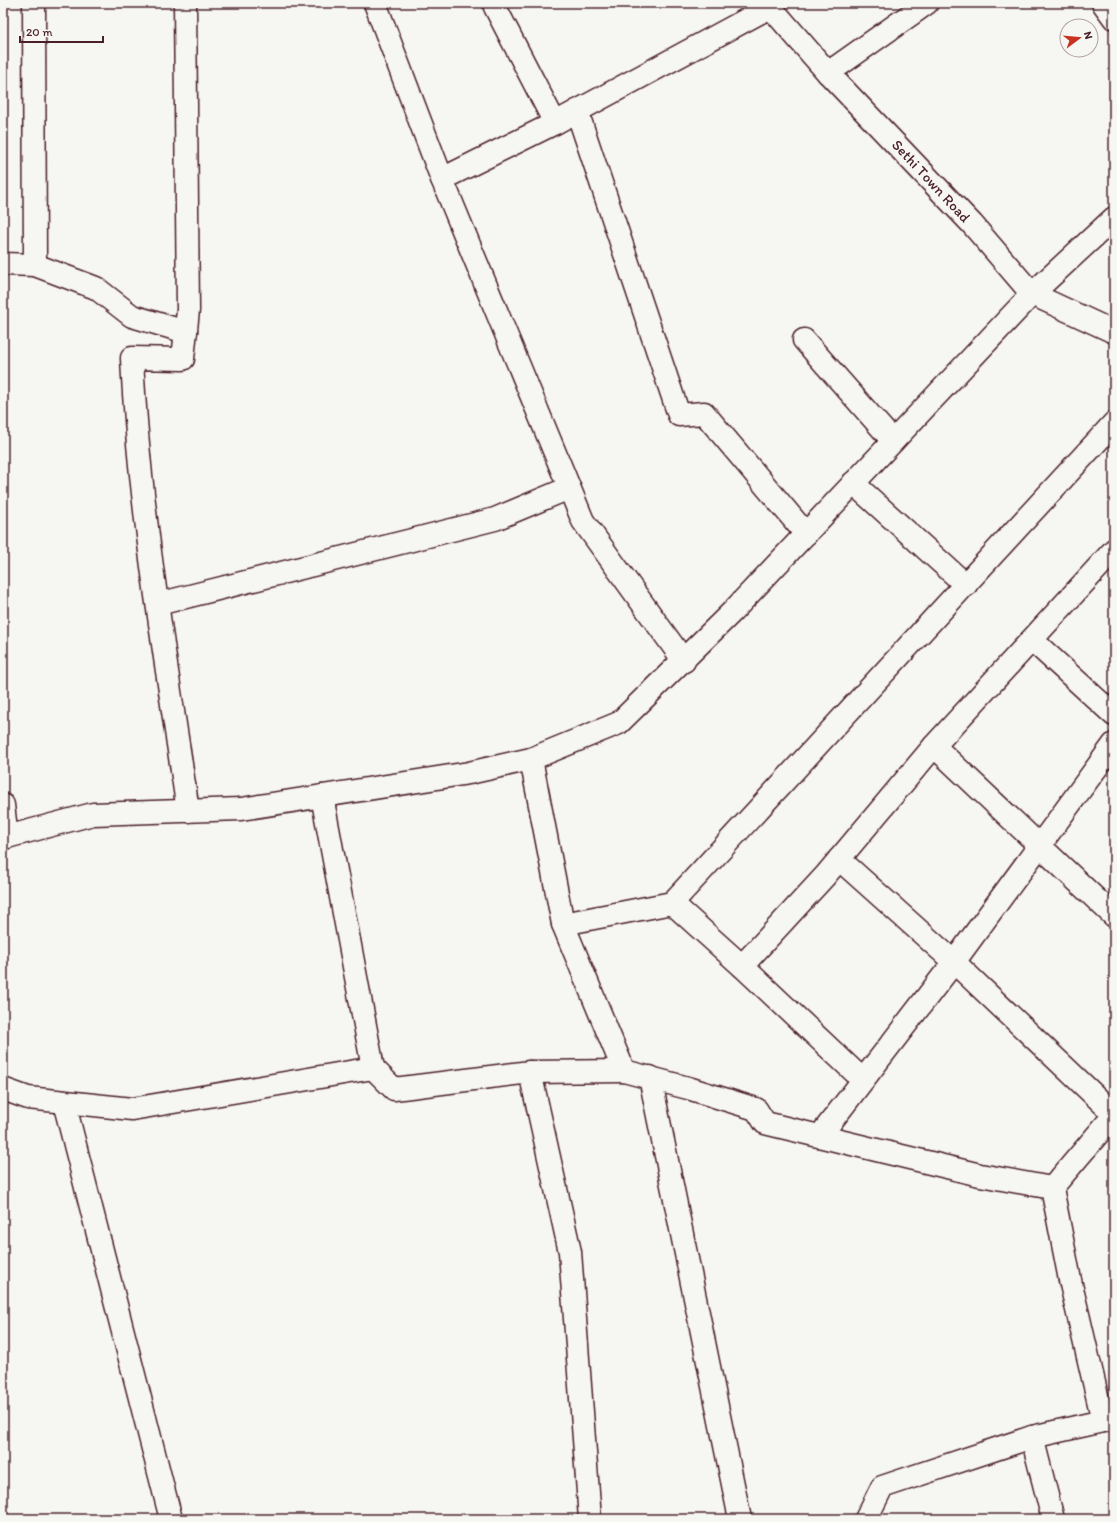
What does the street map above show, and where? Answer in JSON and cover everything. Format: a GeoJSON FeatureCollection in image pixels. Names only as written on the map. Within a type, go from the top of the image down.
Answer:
{"type":"FeatureCollection","features":[{"type":"Feature","properties":{"kind":"street"},"geometry":{"type":"LineString","coordinates":[[34,3],[34,265]]}},
{"type":"Feature","properties":{"kind":"street"},"geometry":{"type":"LineString","coordinates":[[185,3],[188,310],[183,359],[132,358],[135,426],[158,604],[188,811]]}},
{"type":"Feature","properties":{"kind":"street"},"geometry":{"type":"LineString","coordinates":[[375,3],[442,179],[583,521],[684,661]]}},
{"type":"Feature","properties":{"kind":"street"},"geometry":{"type":"LineString","coordinates":[[828,73],[927,3]]}},
{"type":"Feature","properties":{"kind":"street"},"geometry":{"type":"LineString","coordinates":[[1103,3],[1114,18]]}},
{"type":"Feature","properties":{"kind":"street"},"geometry":{"type":"LineString","coordinates":[[442,179],[577,111],[768,5]]}},
{"type":"Feature","properties":{"kind":"street","name":"Sethi Town Road"},"geometry":{"type":"LineString","coordinates":[[768,5],[828,73],[972,224],[1032,294],[1114,332]]}},
{"type":"Feature","properties":{"kind":"street"},"geometry":{"type":"LineString","coordinates":[[495,8],[555,122]]}},
{"type":"Feature","properties":{"kind":"street"},"geometry":{"type":"LineString","coordinates":[[577,111],[679,415],[704,413],[806,534]]}},
{"type":"Feature","properties":{"kind":"street"},"geometry":{"type":"LineString","coordinates":[[3,805],[5,838],[93,814],[241,809],[469,773],[531,759],[619,723],[684,661],[1032,294],[1114,218]]}},
{"type":"Feature","properties":{"kind":"street"},"geometry":{"type":"LineString","coordinates":[[3,264],[34,265],[96,288],[132,316],[186,332]]}},
{"type":"Feature","properties":{"kind":"street"},"geometry":{"type":"LineString","coordinates":[[804,340],[893,441]]}},
{"type":"Feature","properties":{"kind":"street"},"geometry":{"type":"LineString","coordinates":[[563,924],[672,903],[966,586],[1114,423]]}},
{"type":"Feature","properties":{"kind":"street"},"geometry":{"type":"LineString","coordinates":[[853,483],[966,586]]}},
{"type":"Feature","properties":{"kind":"street"},"geometry":{"type":"LineString","coordinates":[[158,604],[494,519],[569,488]]}},
{"type":"Feature","properties":{"kind":"street"},"geometry":{"type":"LineString","coordinates":[[742,966],[839,859],[934,746],[1114,550]]}},
{"type":"Feature","properties":{"kind":"street"},"geometry":{"type":"LineString","coordinates":[[1032,640],[1114,715]]}},
{"type":"Feature","properties":{"kind":"street"},"geometry":{"type":"LineString","coordinates":[[820,1136],[954,962],[1114,744]]}},
{"type":"Feature","properties":{"kind":"street"},"geometry":{"type":"LineString","coordinates":[[934,746],[1114,916]]}},
{"type":"Feature","properties":{"kind":"street"},"geometry":{"type":"LineString","coordinates":[[531,759],[563,924],[624,1071]]}},
{"type":"Feature","properties":{"kind":"street"},"geometry":{"type":"LineString","coordinates":[[322,796],[373,1068],[394,1089],[530,1072],[624,1071],[650,1077],[756,1109],[765,1123],[980,1175],[1052,1188]]}},
{"type":"Feature","properties":{"kind":"street"},"geometry":{"type":"LineString","coordinates":[[839,859],[954,962],[1114,1114],[1052,1188]]}},
{"type":"Feature","properties":{"kind":"street"},"geometry":{"type":"LineString","coordinates":[[672,903],[742,966],[863,1080]]}},
{"type":"Feature","properties":{"kind":"street"},"geometry":{"type":"LineString","coordinates":[[3,1088],[28,1098],[132,1109],[373,1068]]}},
{"type":"Feature","properties":{"kind":"street"},"geometry":{"type":"LineString","coordinates":[[530,1072],[570,1252],[590,1519]]}},
{"type":"Feature","properties":{"kind":"street"},"geometry":{"type":"LineString","coordinates":[[650,1077],[740,1519]]}},
{"type":"Feature","properties":{"kind":"street"},"geometry":{"type":"LineString","coordinates":[[64,1102],[171,1519]]}},
{"type":"Feature","properties":{"kind":"street"},"geometry":{"type":"LineString","coordinates":[[866,1519],[882,1487],[1032,1438],[1108,1421],[1070,1280],[1052,1188]]}},
{"type":"Feature","properties":{"kind":"street"},"geometry":{"type":"LineString","coordinates":[[1032,1438],[1053,1519]]}}]}
